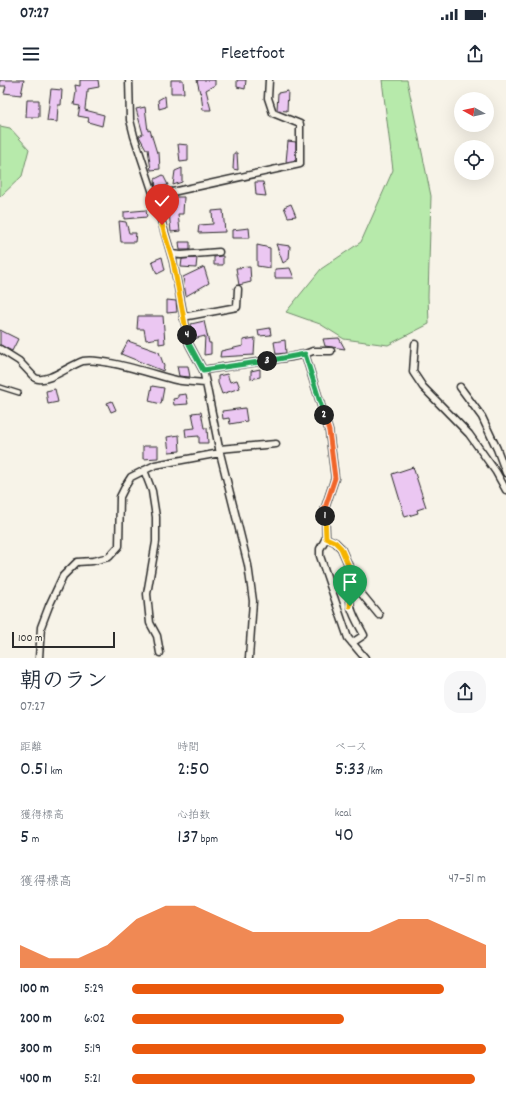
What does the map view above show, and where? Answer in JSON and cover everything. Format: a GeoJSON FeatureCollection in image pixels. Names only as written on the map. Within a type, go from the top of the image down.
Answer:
{"type":"FeatureCollection","features":[{"type":"Feature","properties":{"kind":"street"},"geometry":{"type":"LineString","coordinates":[[129,80],[130,120],[171,254],[189,344],[203,370],[220,451],[248,565],[253,601],[249,658]]}},
{"type":"Feature","properties":{"kind":"street"},"geometry":{"type":"LineString","coordinates":[[154,196],[300,164],[300,124],[273,113],[268,98],[269,80]]}},
{"type":"Feature","properties":{"kind":"street"},"geometry":{"type":"LineString","coordinates":[[171,254],[181,255],[219,252]]}},
{"type":"Feature","properties":{"kind":"street"},"geometry":{"type":"LineString","coordinates":[[183,317],[237,307],[238,289]]}},
{"type":"Feature","properties":{"kind":"street"},"geometry":{"type":"LineString","coordinates":[[415,344],[413,372],[423,387],[469,434],[496,472],[506,490]]}},
{"type":"Feature","properties":{"kind":"street"},"geometry":{"type":"LineString","coordinates":[[0,349],[19,361],[37,379],[46,378],[83,361],[94,361],[114,364],[178,380],[206,383]]}},
{"type":"Feature","properties":{"kind":"street"},"geometry":{"type":"LineString","coordinates":[[203,370],[291,357],[313,351],[331,351]]}},
{"type":"Feature","properties":{"kind":"street"},"geometry":{"type":"LineString","coordinates":[[305,354],[329,431],[335,478],[325,508],[326,538],[320,549],[320,556],[348,638],[365,658]]}},
{"type":"Feature","properties":{"kind":"street"},"geometry":{"type":"LineString","coordinates":[[460,387],[482,417],[506,473]]}},
{"type":"Feature","properties":{"kind":"street"},"geometry":{"type":"LineString","coordinates":[[39,658],[41,627],[62,576],[77,562],[93,561],[109,557],[119,546],[120,498],[131,477],[155,465],[220,451],[276,444]]}},
{"type":"Feature","properties":{"kind":"street"},"geometry":{"type":"LineString","coordinates":[[144,470],[152,491],[156,517],[156,542],[147,594],[150,623],[157,636],[160,653]]}},
{"type":"Feature","properties":{"kind":"street"},"geometry":{"type":"LineString","coordinates":[[326,538],[335,542],[341,548],[351,571],[352,580],[379,615]]}},
{"type":"Feature","properties":{"kind":"street"},"geometry":{"type":"LineString","coordinates":[[352,643],[364,635],[350,606],[351,591],[356,586]]}},
{"type":"Feature","properties":{"kind":"lane"},"geometry":{"type":"LineString","coordinates":[[0,387],[19,393]]}},
{"type":"Feature","properties":{"kind":"green space"},"geometry":{"type":"Polygon","coordinates":[[[382,80],[407,80],[431,196],[428,296],[429,324],[388,345],[344,339],[320,324],[286,312],[321,269],[361,242],[393,170],[382,80]]]}},
{"type":"Feature","properties":{"kind":"green space"},"geometry":{"type":"Polygon","coordinates":[[[0,126],[10,128],[29,149],[22,176],[0,197],[0,126]]]}},
{"type":"Feature","properties":{"kind":"building"},"geometry":{"type":"Polygon","coordinates":[[[0,80],[24,80],[21,95],[4,93],[6,86],[0,86],[0,80]]]}},
{"type":"Feature","properties":{"kind":"building"},"geometry":{"type":"Polygon","coordinates":[[[80,80],[98,80],[99,87],[88,89],[85,110],[104,115],[102,126],[88,122],[89,118],[78,116],[80,106],[74,105],[76,91],[75,85],[80,86],[80,80]]]}},
{"type":"Feature","properties":{"kind":"building"},"geometry":{"type":"Polygon","coordinates":[[[171,80],[183,80],[184,93],[171,93],[171,80]]]}},
{"type":"Feature","properties":{"kind":"building"},"geometry":{"type":"Polygon","coordinates":[[[197,80],[215,80],[215,85],[206,90],[211,110],[203,110],[201,92],[200,93],[197,80]]]}},
{"type":"Feature","properties":{"kind":"building"},"geometry":{"type":"Polygon","coordinates":[[[237,80],[246,80],[245,89],[237,87],[237,80]]]}},
{"type":"Feature","properties":{"kind":"building"},"geometry":{"type":"Polygon","coordinates":[[[51,89],[62,90],[61,105],[58,105],[57,122],[47,121],[51,89]]]}},
{"type":"Feature","properties":{"kind":"building"},"geometry":{"type":"Polygon","coordinates":[[[288,91],[287,111],[277,110],[278,93],[288,91]]]}},
{"type":"Feature","properties":{"kind":"building"},"geometry":{"type":"Polygon","coordinates":[[[165,96],[166,107],[159,109],[158,100],[165,96]]]}},
{"type":"Feature","properties":{"kind":"building"},"geometry":{"type":"Polygon","coordinates":[[[27,100],[39,100],[39,117],[26,117],[27,100]]]}},
{"type":"Feature","properties":{"kind":"building"},"geometry":{"type":"Polygon","coordinates":[[[145,107],[148,131],[150,130],[157,153],[159,153],[160,169],[151,170],[148,149],[146,149],[139,136],[143,134],[136,109],[145,107]]]}},
{"type":"Feature","properties":{"kind":"building"},"geometry":{"type":"Polygon","coordinates":[[[288,141],[296,142],[296,160],[286,162],[288,141]]]}},
{"type":"Feature","properties":{"kind":"building"},"geometry":{"type":"Polygon","coordinates":[[[178,144],[188,145],[188,161],[180,162],[178,144]]]}},
{"type":"Feature","properties":{"kind":"building"},"geometry":{"type":"Polygon","coordinates":[[[234,153],[237,153],[238,170],[233,169],[234,153]]]}},
{"type":"Feature","properties":{"kind":"building"},"geometry":{"type":"Polygon","coordinates":[[[182,168],[182,182],[173,185],[175,171],[182,168]]]}},
{"type":"Feature","properties":{"kind":"building"},"geometry":{"type":"Polygon","coordinates":[[[163,175],[168,185],[156,189],[155,179],[163,175]]]}},
{"type":"Feature","properties":{"kind":"building"},"geometry":{"type":"Polygon","coordinates":[[[255,182],[263,182],[266,196],[256,195],[255,182]]]}},
{"type":"Feature","properties":{"kind":"building"},"geometry":{"type":"Polygon","coordinates":[[[173,197],[184,197],[183,214],[178,214],[180,231],[171,232],[169,212],[164,213],[160,200],[174,201],[173,197]]]}},
{"type":"Feature","properties":{"kind":"building"},"geometry":{"type":"Polygon","coordinates":[[[291,204],[296,216],[288,217],[284,207],[291,204]]]}},
{"type":"Feature","properties":{"kind":"building"},"geometry":{"type":"Polygon","coordinates":[[[146,210],[147,217],[124,219],[124,212],[146,210]]]}},
{"type":"Feature","properties":{"kind":"building"},"geometry":{"type":"Polygon","coordinates":[[[223,210],[225,232],[198,233],[199,225],[213,224],[212,211],[223,210]]]}},
{"type":"Feature","properties":{"kind":"building"},"geometry":{"type":"Polygon","coordinates":[[[119,221],[126,222],[129,233],[136,233],[135,242],[121,242],[119,221]]]}},
{"type":"Feature","properties":{"kind":"building"},"geometry":{"type":"Polygon","coordinates":[[[249,228],[250,238],[232,238],[232,230],[249,228]]]}},
{"type":"Feature","properties":{"kind":"building"},"geometry":{"type":"Polygon","coordinates":[[[179,242],[190,242],[190,250],[180,250],[179,242]]]}},
{"type":"Feature","properties":{"kind":"building"},"geometry":{"type":"Polygon","coordinates":[[[276,244],[290,246],[289,259],[283,263],[276,244]]]}},
{"type":"Feature","properties":{"kind":"building"},"geometry":{"type":"Polygon","coordinates":[[[257,245],[270,248],[270,268],[257,266],[257,245]]]}},
{"type":"Feature","properties":{"kind":"building"},"geometry":{"type":"Polygon","coordinates":[[[223,256],[223,265],[214,265],[214,257],[223,256]]]}},
{"type":"Feature","properties":{"kind":"building"},"geometry":{"type":"Polygon","coordinates":[[[162,257],[165,270],[157,274],[152,261],[162,257]]]}},
{"type":"Feature","properties":{"kind":"building"},"geometry":{"type":"Polygon","coordinates":[[[197,258],[196,268],[181,267],[182,259],[197,258]]]}},
{"type":"Feature","properties":{"kind":"building"},"geometry":{"type":"Polygon","coordinates":[[[204,267],[209,283],[186,296],[183,277],[204,267]]]}},
{"type":"Feature","properties":{"kind":"building"},"geometry":{"type":"Polygon","coordinates":[[[250,267],[251,282],[239,285],[236,268],[250,267]]]}},
{"type":"Feature","properties":{"kind":"building"},"geometry":{"type":"Polygon","coordinates":[[[290,268],[294,278],[275,278],[275,269],[290,268]]]}},
{"type":"Feature","properties":{"kind":"building"},"geometry":{"type":"Polygon","coordinates":[[[167,300],[176,301],[177,312],[167,313],[167,300]]]}},
{"type":"Feature","properties":{"kind":"building"},"geometry":{"type":"Polygon","coordinates":[[[138,316],[163,316],[165,343],[159,344],[159,338],[146,340],[144,329],[137,329],[138,316]]]}},
{"type":"Feature","properties":{"kind":"building"},"geometry":{"type":"Polygon","coordinates":[[[204,321],[209,343],[211,343],[211,354],[204,355],[205,336],[193,339],[191,324],[204,321]]]}},
{"type":"Feature","properties":{"kind":"building"},"geometry":{"type":"Polygon","coordinates":[[[270,328],[271,335],[259,336],[258,330],[270,328]]]}},
{"type":"Feature","properties":{"kind":"building"},"geometry":{"type":"Polygon","coordinates":[[[0,330],[18,339],[12,351],[0,345],[0,330]]]}},
{"type":"Feature","properties":{"kind":"building"},"geometry":{"type":"Polygon","coordinates":[[[255,338],[254,355],[220,357],[221,351],[243,346],[243,340],[255,338]]]}},
{"type":"Feature","properties":{"kind":"building"},"geometry":{"type":"Polygon","coordinates":[[[339,338],[345,349],[325,346],[323,339],[339,338]]]}},
{"type":"Feature","properties":{"kind":"building"},"geometry":{"type":"Polygon","coordinates":[[[285,340],[286,353],[276,354],[274,342],[285,340]]]}},
{"type":"Feature","properties":{"kind":"building"},"geometry":{"type":"Polygon","coordinates":[[[128,341],[159,352],[164,366],[163,371],[121,354],[128,341]]]}},
{"type":"Feature","properties":{"kind":"building"},"geometry":{"type":"Polygon","coordinates":[[[177,366],[188,366],[190,377],[179,376],[177,366]]]}},
{"type":"Feature","properties":{"kind":"building"},"geometry":{"type":"Polygon","coordinates":[[[260,369],[260,377],[251,379],[251,371],[260,369]]]}},
{"type":"Feature","properties":{"kind":"building"},"geometry":{"type":"Polygon","coordinates":[[[227,374],[230,382],[237,380],[240,388],[222,394],[218,383],[218,376],[227,374]]]}},
{"type":"Feature","properties":{"kind":"building"},"geometry":{"type":"Polygon","coordinates":[[[152,386],[164,388],[161,404],[149,401],[152,386]]]}},
{"type":"Feature","properties":{"kind":"building"},"geometry":{"type":"Polygon","coordinates":[[[55,389],[58,402],[48,404],[46,391],[55,389]]]}},
{"type":"Feature","properties":{"kind":"building"},"geometry":{"type":"Polygon","coordinates":[[[186,394],[188,404],[174,405],[173,399],[178,398],[178,395],[186,394]]]}},
{"type":"Feature","properties":{"kind":"building"},"geometry":{"type":"Polygon","coordinates":[[[112,401],[116,410],[111,412],[107,403],[112,401]]]}},
{"type":"Feature","properties":{"kind":"building"},"geometry":{"type":"Polygon","coordinates":[[[245,408],[247,421],[230,424],[229,418],[223,419],[222,411],[245,408]]]}},
{"type":"Feature","properties":{"kind":"building"},"geometry":{"type":"Polygon","coordinates":[[[201,412],[204,428],[207,428],[208,443],[199,443],[199,436],[186,437],[185,429],[195,428],[192,413],[201,412]]]}},
{"type":"Feature","properties":{"kind":"building"},"geometry":{"type":"Polygon","coordinates":[[[179,435],[180,451],[169,452],[167,437],[179,435]]]}},
{"type":"Feature","properties":{"kind":"building"},"geometry":{"type":"Polygon","coordinates":[[[143,446],[158,446],[158,458],[143,459],[143,446]]]}},
{"type":"Feature","properties":{"kind":"building"},"geometry":{"type":"Polygon","coordinates":[[[413,467],[426,507],[417,510],[418,513],[405,517],[392,474],[413,467]]]}},
{"type":"Feature","properties":{"kind":"route"},"geometry":{"type":"LineString","coordinates":[[162,225],[173,261],[189,344],[203,370],[305,354],[329,431],[335,478],[325,508],[326,538],[335,542],[341,548],[351,571],[352,580],[356,586],[351,591],[350,606]]}}]}
